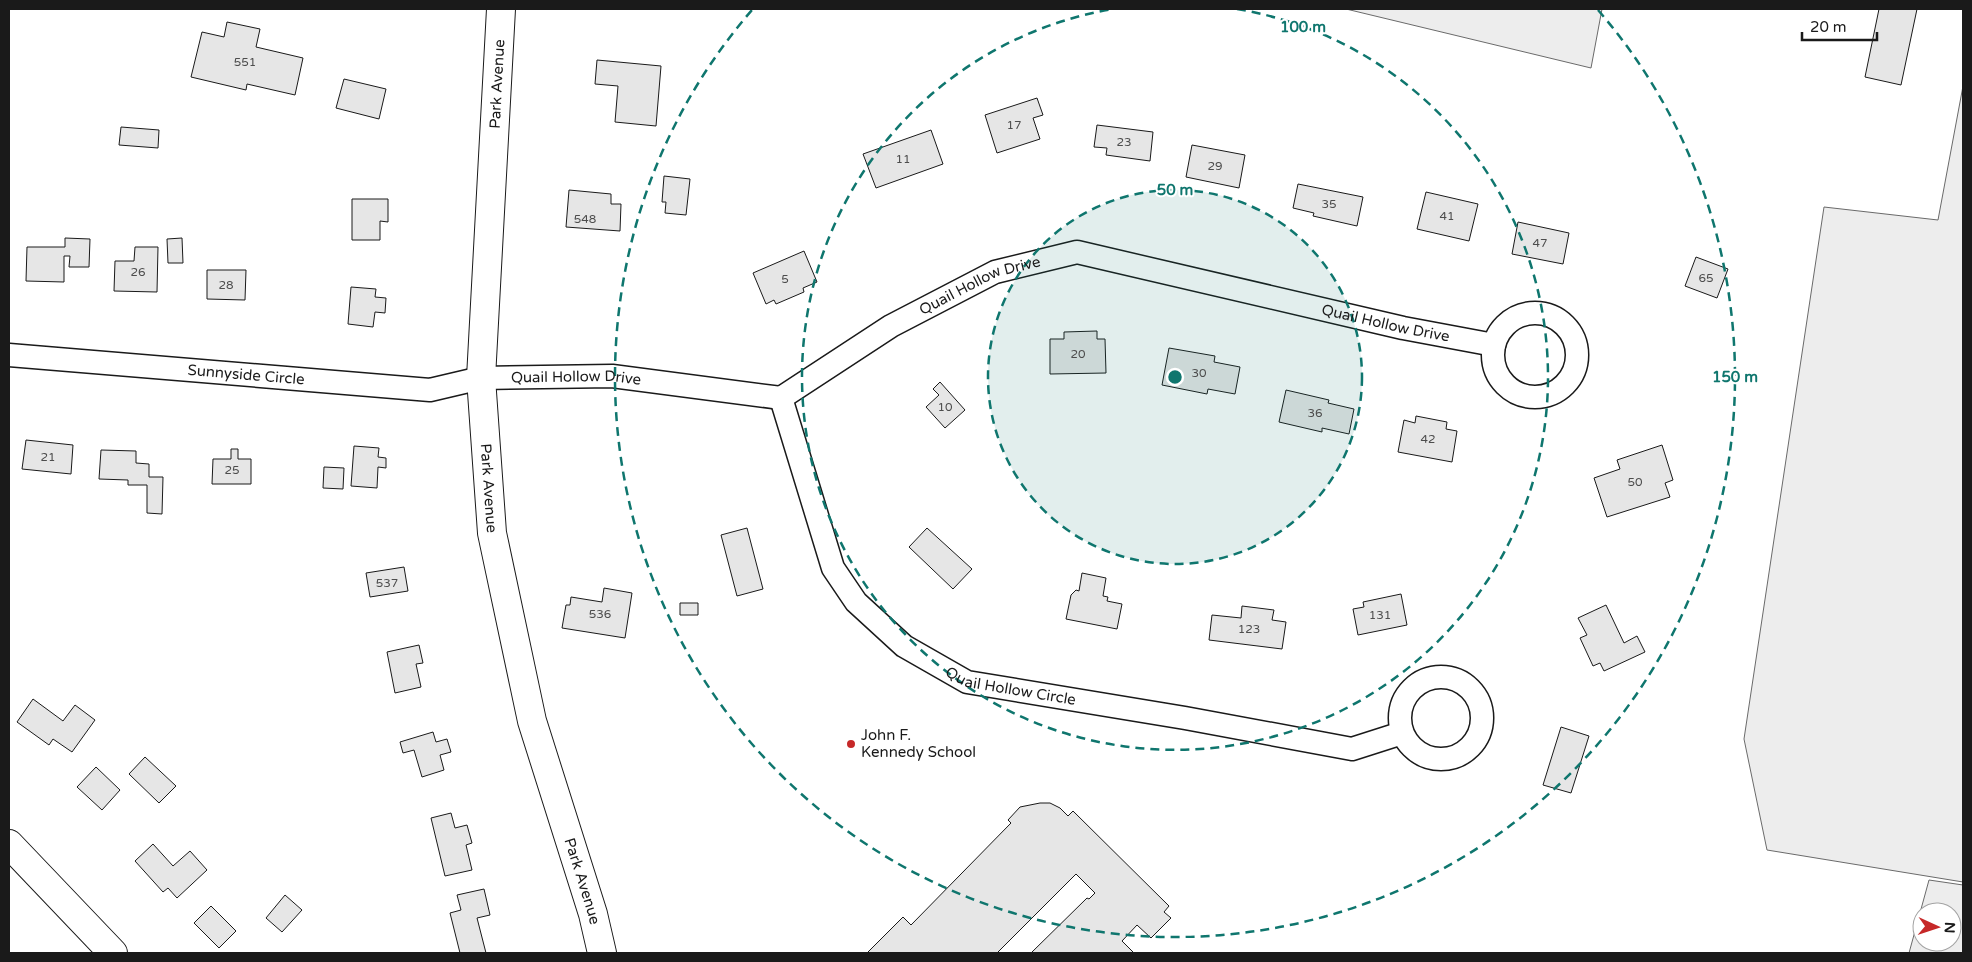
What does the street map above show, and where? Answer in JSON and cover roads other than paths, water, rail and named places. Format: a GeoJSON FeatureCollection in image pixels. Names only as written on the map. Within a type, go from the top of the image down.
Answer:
{"type":"FeatureCollection","features":[{"type":"Feature","properties":{"kind":"main road","name":"Park Avenue"},"geometry":{"type":"LineString","coordinates":[[501,9],[481,378],[492,533],[532,721],[593,914],[602,953]]}},
{"type":"Feature","properties":{"kind":"main road"},"geometry":{"type":"LineString","coordinates":[[9,844],[112,953]]}},
{"type":"Feature","properties":{"kind":"street","name":"Quail Hollow Drive"},"geometry":{"type":"LineString","coordinates":[[481,378],[612,376],[781,398],[891,326],[995,272],[1078,252],[1404,328],[1494,345]]}},
{"type":"Feature","properties":{"kind":"street","name":"Sunnyside Circle"},"geometry":{"type":"LineString","coordinates":[[9,355],[430,390],[481,378]]}},
{"type":"Feature","properties":{"kind":"street","name":"Quail Hollow Circle"},"geometry":{"type":"LineString","coordinates":[[781,398],[834,568],[842,582],[856,602],[904,646],[967,682],[1185,718],[1352,750],[1402,733]]}},
{"type":"Feature","properties":{"kind":"place","name":"John F. Kennedy School"},"geometry":{"type":"Point","coordinates":[851,744]}}]}
